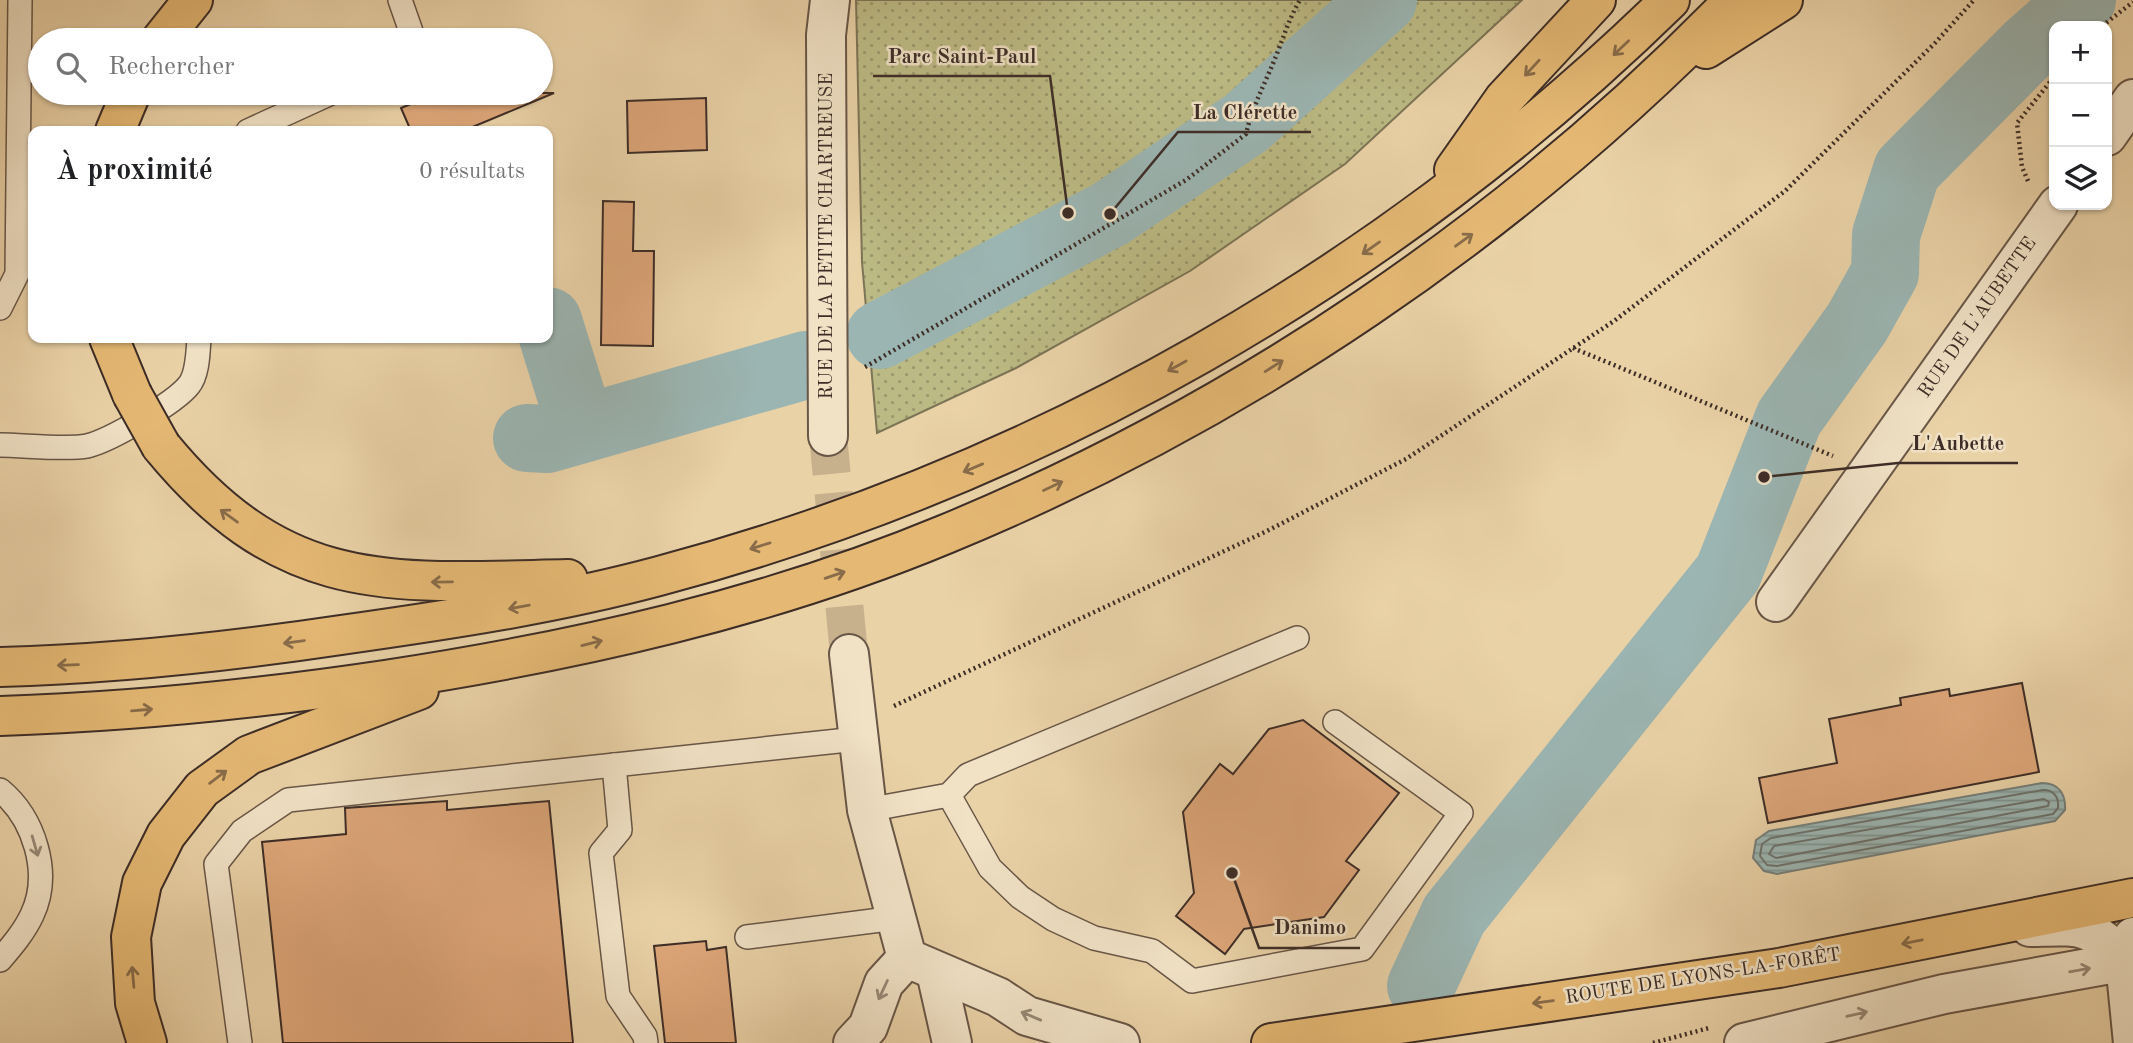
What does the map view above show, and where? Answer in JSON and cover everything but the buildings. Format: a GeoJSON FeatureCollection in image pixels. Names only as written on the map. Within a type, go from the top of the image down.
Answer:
{"type":"FeatureCollection","features":[{"type":"Feature","properties":{"kind":"main road"},"geometry":{"type":"LineString","coordinates":[[171,28],[193,0]]}},
{"type":"Feature","properties":{"kind":"main road"},"geometry":{"type":"LineString","coordinates":[[1427,209],[1504,99],[1596,0]]}},
{"type":"Feature","properties":{"kind":"main road"},"geometry":{"type":"LineString","coordinates":[[0,667],[94,664],[250,648],[528,605],[657,577],[778,541],[911,495],[1030,444],[1247,327],[1325,280],[1427,209],[1616,53],[1670,0]]}},
{"type":"Feature","properties":{"kind":"main road"},"geometry":{"type":"LineString","coordinates":[[0,716],[107,713],[251,700],[477,666],[579,646],[804,586],[947,534],[1120,455],[1232,392],[1385,297],[1493,218],[1576,151],[1734,0]]}},
{"type":"Feature","properties":{"kind":"main road"},"geometry":{"type":"LineString","coordinates":[[1648,84],[1783,0]]}},
{"type":"Feature","properties":{"kind":"main road"},"geometry":{"type":"LineString","coordinates":[[117,126],[126,105]]}},
{"type":"Feature","properties":{"kind":"main road"},"geometry":{"type":"LineString","coordinates":[[111,343],[132,394],[161,446],[212,502],[249,531],[277,547],[348,573],[426,582],[657,577]]}},
{"type":"Feature","properties":{"kind":"main road"},"geometry":{"type":"LineString","coordinates":[[148,1043],[135,1003],[131,937],[135,911],[150,862],[166,835],[202,789],[250,755],[477,666]]}},
{"type":"Feature","properties":{"kind":"main road","name":"ROUTE DE LYONS-LA-FORÊT"},"geometry":{"type":"LineString","coordinates":[[1270,1043],[1779,968],[2133,898]]}},
{"type":"Feature","properties":{"kind":"street","name":"RUE DE LA PETITE CHARTREUSE"},"geometry":{"type":"LineString","coordinates":[[824,12],[828,436]]}},
{"type":"Feature","properties":{"kind":"street"},"geometry":{"type":"LineString","coordinates":[[2112,129],[2133,99]]}},
{"type":"Feature","properties":{"kind":"street","name":"RUE DE L'AUBETTE"},"geometry":{"type":"LineString","coordinates":[[1776,602],[2053,213]]}},
{"type":"Feature","properties":{"kind":"street"},"geometry":{"type":"LineString","coordinates":[[849,654],[867,810],[896,918],[921,965],[952,1043]]}},
{"type":"Feature","properties":{"kind":"street"},"geometry":{"type":"LineString","coordinates":[[1979,928],[2077,926],[2102,936],[2130,953]]}},
{"type":"Feature","properties":{"kind":"street"},"geometry":{"type":"LineString","coordinates":[[1744,1043],[1944,993],[2130,953]]}},
{"type":"Feature","properties":{"kind":"street"},"geometry":{"type":"LineString","coordinates":[[2130,953],[2133,1043]]}},
{"type":"Feature","properties":{"kind":"street"},"geometry":{"type":"LineString","coordinates":[[864,1038],[884,984],[921,965],[998,997],[1027,1016],[1120,1043]]}},
{"type":"Feature","properties":{"kind":"lane"},"geometry":{"type":"LineString","coordinates":[[0,308],[17,274],[20,0]]}},
{"type":"Feature","properties":{"kind":"lane"},"geometry":{"type":"LineString","coordinates":[[400,0],[410,28]]}},
{"type":"Feature","properties":{"kind":"lane"},"geometry":{"type":"LineString","coordinates":[[259,126],[305,105]]}},
{"type":"Feature","properties":{"kind":"lane"},"geometry":{"type":"LineString","coordinates":[[0,445],[87,446],[125,428],[167,404],[191,383],[198,343]]}},
{"type":"Feature","properties":{"kind":"lane"},"geometry":{"type":"LineString","coordinates":[[867,810],[949,795],[968,775],[1297,638]]}},
{"type":"Feature","properties":{"kind":"lane"},"geometry":{"type":"LineString","coordinates":[[949,795],[990,868],[1020,897],[1053,919],[1094,938],[1152,951],[1192,981],[1362,949],[1461,813],[1335,722]]}},
{"type":"Feature","properties":{"kind":"lane"},"geometry":{"type":"LineString","coordinates":[[240,1043],[216,864],[242,831],[288,800],[614,765],[856,731]]}},
{"type":"Feature","properties":{"kind":"lane"},"geometry":{"type":"LineString","coordinates":[[614,765],[620,830],[601,853],[618,996],[645,1035],[646,1043]]}},
{"type":"Feature","properties":{"kind":"lane"},"geometry":{"type":"LineString","coordinates":[[0,790],[30,828],[38,853],[40,887],[34,912],[23,932],[0,960]]}},
{"type":"Feature","properties":{"kind":"lane"},"geometry":{"type":"LineString","coordinates":[[747,937],[896,918]]}},
{"type":"Feature","properties":{"kind":"path"},"geometry":{"type":"LineString","coordinates":[[827,388],[1186,180],[1247,134],[1252,106],[1300,0]]}},
{"type":"Feature","properties":{"kind":"path"},"geometry":{"type":"LineString","coordinates":[[856,731],[1267,531],[1406,459],[1614,321],[1785,191],[1935,43],[1974,0]]}},
{"type":"Feature","properties":{"kind":"path"},"geometry":{"type":"LineString","coordinates":[[2108,21],[2133,2]]}},
{"type":"Feature","properties":{"kind":"path"},"geometry":{"type":"LineString","coordinates":[[2049,84],[2017,123],[2022,167],[2053,213]]}},
{"type":"Feature","properties":{"kind":"path"},"geometry":{"type":"LineString","coordinates":[[1573,348],[1869,471]]}},
{"type":"Feature","properties":{"kind":"shaded area"},"geometry":{"type":"Polygon","coordinates":[[[856,0],[1522,0],[1345,164],[1190,271],[1016,368],[877,433],[862,262],[856,0]]]}},
{"type":"Feature","properties":{"kind":"water"},"geometry":{"type":"Polygon","coordinates":[[[2042,783],[2057,787],[2063,794],[2065,810],[2055,821],[1777,874],[1764,871],[1753,858],[1756,840],[1769,831],[2042,783]]]}},
{"type":"Feature","properties":{"kind":"waterway"},"geometry":{"type":"LineString","coordinates":[[880,335],[1110,214],[1246,123],[1383,0]]}},
{"type":"Feature","properties":{"kind":"waterway"},"geometry":{"type":"LineString","coordinates":[[1421,986],[1454,915],[1728,573],[1789,418],[1857,323],[1885,273],[1886,235],[1907,170],[2028,48],[2082,0]]}},
{"type":"Feature","properties":{"kind":"waterway"},"geometry":{"type":"LineString","coordinates":[[553,337],[581,427]]}},
{"type":"Feature","properties":{"kind":"waterway"},"geometry":{"type":"LineString","coordinates":[[527,438],[547,439],[806,365]]}},
{"type":"Feature","properties":{"kind":"tunnel"},"geometry":{"type":"LineString","coordinates":[[828,436],[849,654]]}},
{"type":"Feature","properties":{"kind":"place","name":"Parc Saint-Paul"},"geometry":{"type":"Point","coordinates":[1068,213]}},
{"type":"Feature","properties":{"kind":"place","name":"La Clérette"},"geometry":{"type":"Point","coordinates":[1110,214]}},
{"type":"Feature","properties":{"kind":"place","name":"L'Aubette"},"geometry":{"type":"Point","coordinates":[1764,477]}},
{"type":"Feature","properties":{"kind":"place","name":"Danimo"},"geometry":{"type":"Point","coordinates":[1232,873]}}]}
